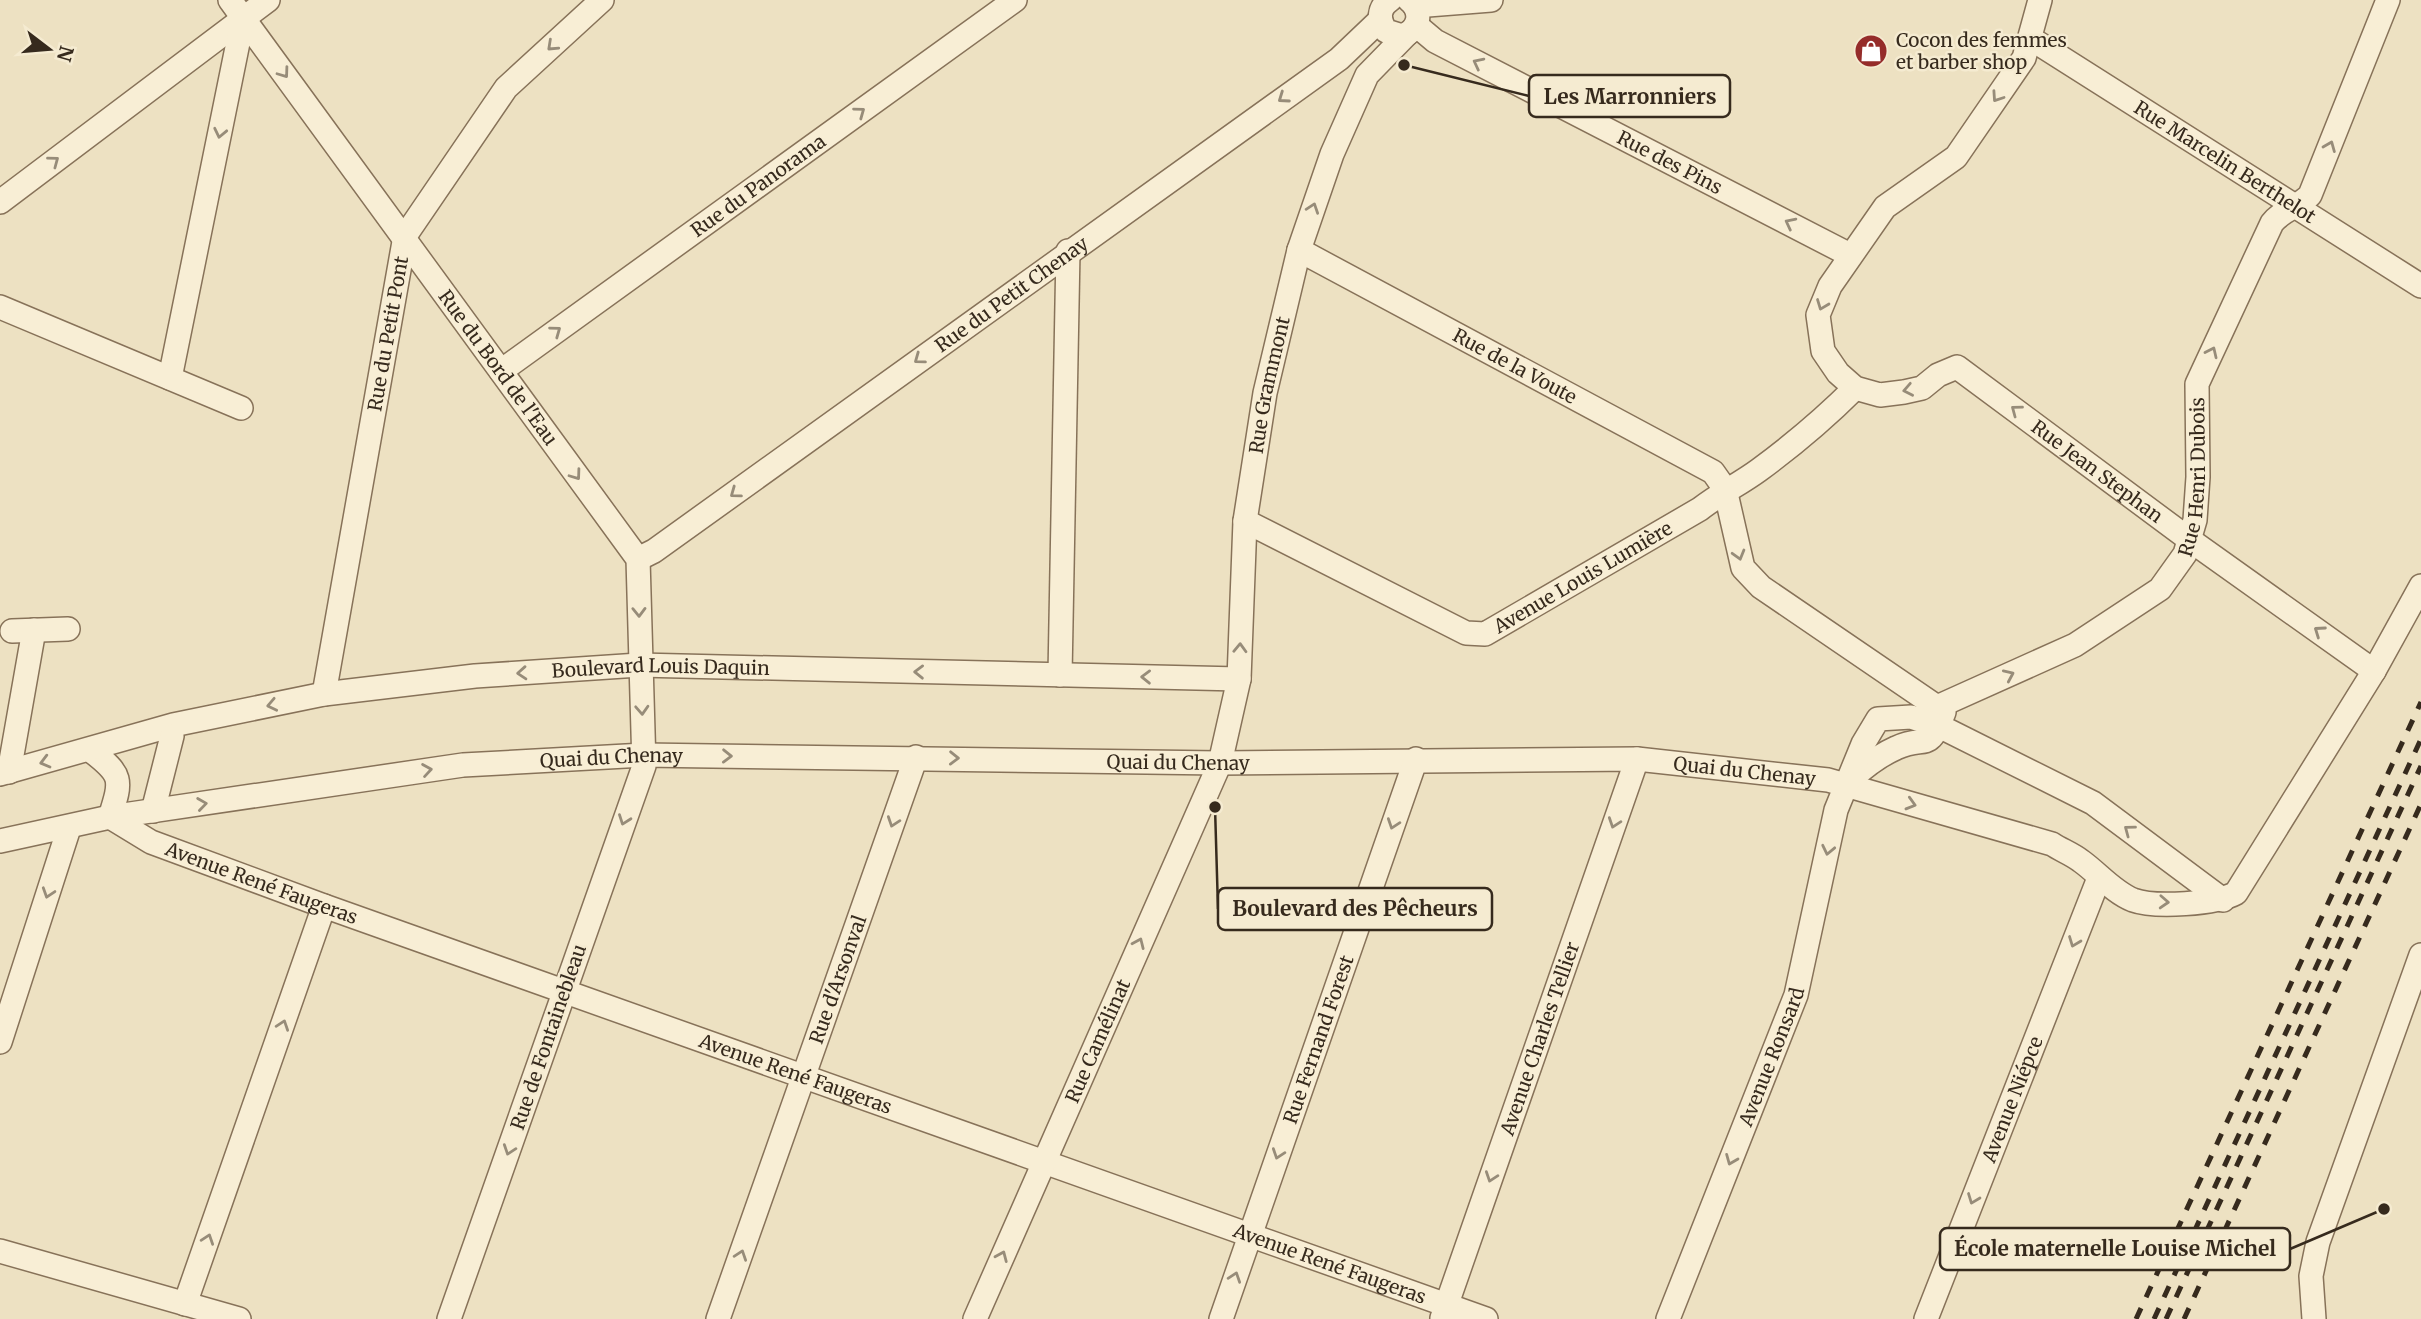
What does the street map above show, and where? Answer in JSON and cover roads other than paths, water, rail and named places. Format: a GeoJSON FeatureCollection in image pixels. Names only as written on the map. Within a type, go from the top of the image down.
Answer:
{"type":"FeatureCollection","features":[{"type":"Feature","properties":{"kind":"street"},"geometry":{"type":"LineString","coordinates":[[0,202],[236,9],[268,0]]}},
{"type":"Feature","properties":{"kind":"street","name":"Rue du Petit Pont"},"geometry":{"type":"LineString","coordinates":[[324,694],[405,236],[506,88],[603,0]]}},
{"type":"Feature","properties":{"kind":"street","name":"Rue du Panorama"},"geometry":{"type":"LineString","coordinates":[[501,371],[1015,0]]}},
{"type":"Feature","properties":{"kind":"street"},"geometry":{"type":"LineString","coordinates":[[1412,16],[1492,0]]}},
{"type":"Feature","properties":{"kind":"street"},"geometry":{"type":"LineString","coordinates":[[1855,388],[1838,373],[1823,351],[1818,315],[1830,286],[1885,207],[1956,157],[2024,58],[2040,0]]}},
{"type":"Feature","properties":{"kind":"street","name":"Rue Henri Dubois"},"geometry":{"type":"LineString","coordinates":[[1947,703],[2075,645],[2160,589],[2185,554],[2190,540],[2198,477],[2197,384],[2272,223],[2283,212],[2300,206],[2310,195],[2388,0]]}},
{"type":"Feature","properties":{"kind":"street","name":"Rue des Pins"},"geometry":{"type":"LineString","coordinates":[[1380,7],[1390,34],[1412,16],[1435,41],[1850,255]]}},
{"type":"Feature","properties":{"kind":"street","name":"Rue du Petit Chenay"},"geometry":{"type":"LineString","coordinates":[[638,559],[654,551],[1068,251],[1339,59],[1380,7]]}},
{"type":"Feature","properties":{"kind":"street"},"geometry":{"type":"LineString","coordinates":[[170,378],[236,9]]}},
{"type":"Feature","properties":{"kind":"street","name":"Rue du Bord de l'Eau"},"geometry":{"type":"LineString","coordinates":[[236,9],[405,236],[638,559]]}},
{"type":"Feature","properties":{"kind":"street","name":"Rue Grammont"},"geometry":{"type":"LineString","coordinates":[[1220,763],[1239,679],[1245,521],[1265,393],[1298,250],[1332,155],[1367,75],[1412,16]]}},
{"type":"Feature","properties":{"kind":"street","name":"Rue Marcelin Berthelot"},"geometry":{"type":"LineString","coordinates":[[2030,38],[2300,206],[2421,286]]}},
{"type":"Feature","properties":{"kind":"street"},"geometry":{"type":"LineString","coordinates":[[1339,59],[1359,66],[1367,75]]}},
{"type":"Feature","properties":{"kind":"street","name":"Rue de la Voute"},"geometry":{"type":"LineString","coordinates":[[1298,250],[1713,472],[1725,489]]}},
{"type":"Feature","properties":{"kind":"street"},"geometry":{"type":"LineString","coordinates":[[1060,675],[1068,251]]}},
{"type":"Feature","properties":{"kind":"street"},"geometry":{"type":"LineString","coordinates":[[0,307],[241,408]]}},
{"type":"Feature","properties":{"kind":"street","name":"Rue Jean Stephan"},"geometry":{"type":"LineString","coordinates":[[1855,388],[1880,395],[1904,392],[1922,388],[1938,375],[1957,367],[2190,540],[2374,671]]}},
{"type":"Feature","properties":{"kind":"street","name":"Avenue Louis Lumière"},"geometry":{"type":"LineString","coordinates":[[1245,521],[1461,631],[1485,634],[1700,509],[1725,489],[1783,453],[1855,388]]}},
{"type":"Feature","properties":{"kind":"street"},"geometry":{"type":"LineString","coordinates":[[1725,489],[1743,568],[1761,587],[1931,706],[1947,703],[1934,736],[1925,744],[1899,746],[1870,762],[1846,784]]}},
{"type":"Feature","properties":{"kind":"street"},"geometry":{"type":"LineString","coordinates":[[638,559],[639,665],[644,755]]}},
{"type":"Feature","properties":{"kind":"street"},"geometry":{"type":"LineString","coordinates":[[1878,719],[1911,717],[1939,726],[2093,803],[2223,900],[2236,893],[2374,671],[2421,586]]}},
{"type":"Feature","properties":{"kind":"street"},"geometry":{"type":"LineString","coordinates":[[5,773],[23,631],[68,628]]}},
{"type":"Feature","properties":{"kind":"street","name":"Boulevard Louis Daquin"},"geometry":{"type":"LineString","coordinates":[[5,773],[173,726],[324,694],[475,676],[639,665],[1239,679]]}},
{"type":"Feature","properties":{"kind":"street","name":"Avenue Ronsard"},"geometry":{"type":"LineString","coordinates":[[1668,1319],[1796,995],[1836,810],[1863,744],[1888,701],[1891,685],[1884,671]]}},
{"type":"Feature","properties":{"kind":"street"},"geometry":{"type":"LineString","coordinates":[[153,811],[172,736]]}},
{"type":"Feature","properties":{"kind":"street"},"geometry":{"type":"LineString","coordinates":[[90,750],[113,768],[119,779],[110,817]]}},
{"type":"Feature","properties":{"kind":"street","name":"Quai du Chenay"},"geometry":{"type":"LineString","coordinates":[[0,841],[110,817],[463,765],[644,755],[1220,763],[1416,759],[1637,759],[1846,784],[2052,844],[2081,861],[2099,878],[2134,901],[2184,903],[2223,900]]}},
{"type":"Feature","properties":{"kind":"street","name":"Rue de Fontainebleau"},"geometry":{"type":"LineString","coordinates":[[449,1319],[644,766],[644,755]]}},
{"type":"Feature","properties":{"kind":"street","name":"Rue d'Arsonval"},"geometry":{"type":"LineString","coordinates":[[718,1319],[916,757]]}},
{"type":"Feature","properties":{"kind":"street","name":"Rue Fernand Forest"},"geometry":{"type":"LineString","coordinates":[[1221,1319],[1416,759]]}},
{"type":"Feature","properties":{"kind":"street","name":"Avenue Charles Tellier"},"geometry":{"type":"LineString","coordinates":[[1443,1312],[1637,759]]}},
{"type":"Feature","properties":{"kind":"street","name":"Rue Camélinat"},"geometry":{"type":"LineString","coordinates":[[975,1319],[1220,763]]}},
{"type":"Feature","properties":{"kind":"street","name":"Avenue René Faugeras"},"geometry":{"type":"LineString","coordinates":[[110,817],[151,842],[324,906],[1250,1236],[1443,1312],[1486,1319]]}},
{"type":"Feature","properties":{"kind":"street"},"geometry":{"type":"LineString","coordinates":[[0,1042],[69,828]]}},
{"type":"Feature","properties":{"kind":"street","name":"Avenue Niépce"},"geometry":{"type":"LineString","coordinates":[[1926,1319],[2099,878]]}},
{"type":"Feature","properties":{"kind":"street"},"geometry":{"type":"LineString","coordinates":[[186,1304],[324,906]]}},
{"type":"Feature","properties":{"kind":"street"},"geometry":{"type":"LineString","coordinates":[[2314,1319],[2311,1294],[2313,1258],[2421,955]]}},
{"type":"Feature","properties":{"kind":"street"},"geometry":{"type":"LineString","coordinates":[[0,1251],[239,1319]]}},
{"type":"Feature","properties":{"kind":"railway"},"geometry":{"type":"LineString","coordinates":[[2136,1319],[2421,702]]}},
{"type":"Feature","properties":{"kind":"railway"},"geometry":{"type":"LineString","coordinates":[[2154,1319],[2421,739]]}},
{"type":"Feature","properties":{"kind":"railway"},"geometry":{"type":"LineString","coordinates":[[2166,1319],[2421,766]]}},
{"type":"Feature","properties":{"kind":"railway"},"geometry":{"type":"LineString","coordinates":[[2184,1319],[2421,804]]}},
{"type":"Feature","properties":{"kind":"place","name":"Cocon des femmes et barber shop"},"geometry":{"type":"Point","coordinates":[1871,51]}},
{"type":"Feature","properties":{"kind":"place","name":"Les Marronniers"},"geometry":{"type":"Point","coordinates":[1404,65]}},
{"type":"Feature","properties":{"kind":"place","name":"Boulevard des Pêcheurs"},"geometry":{"type":"Point","coordinates":[1215,807]}},
{"type":"Feature","properties":{"kind":"place","name":"École maternelle Louise Michel"},"geometry":{"type":"Point","coordinates":[2384,1209]}}]}
